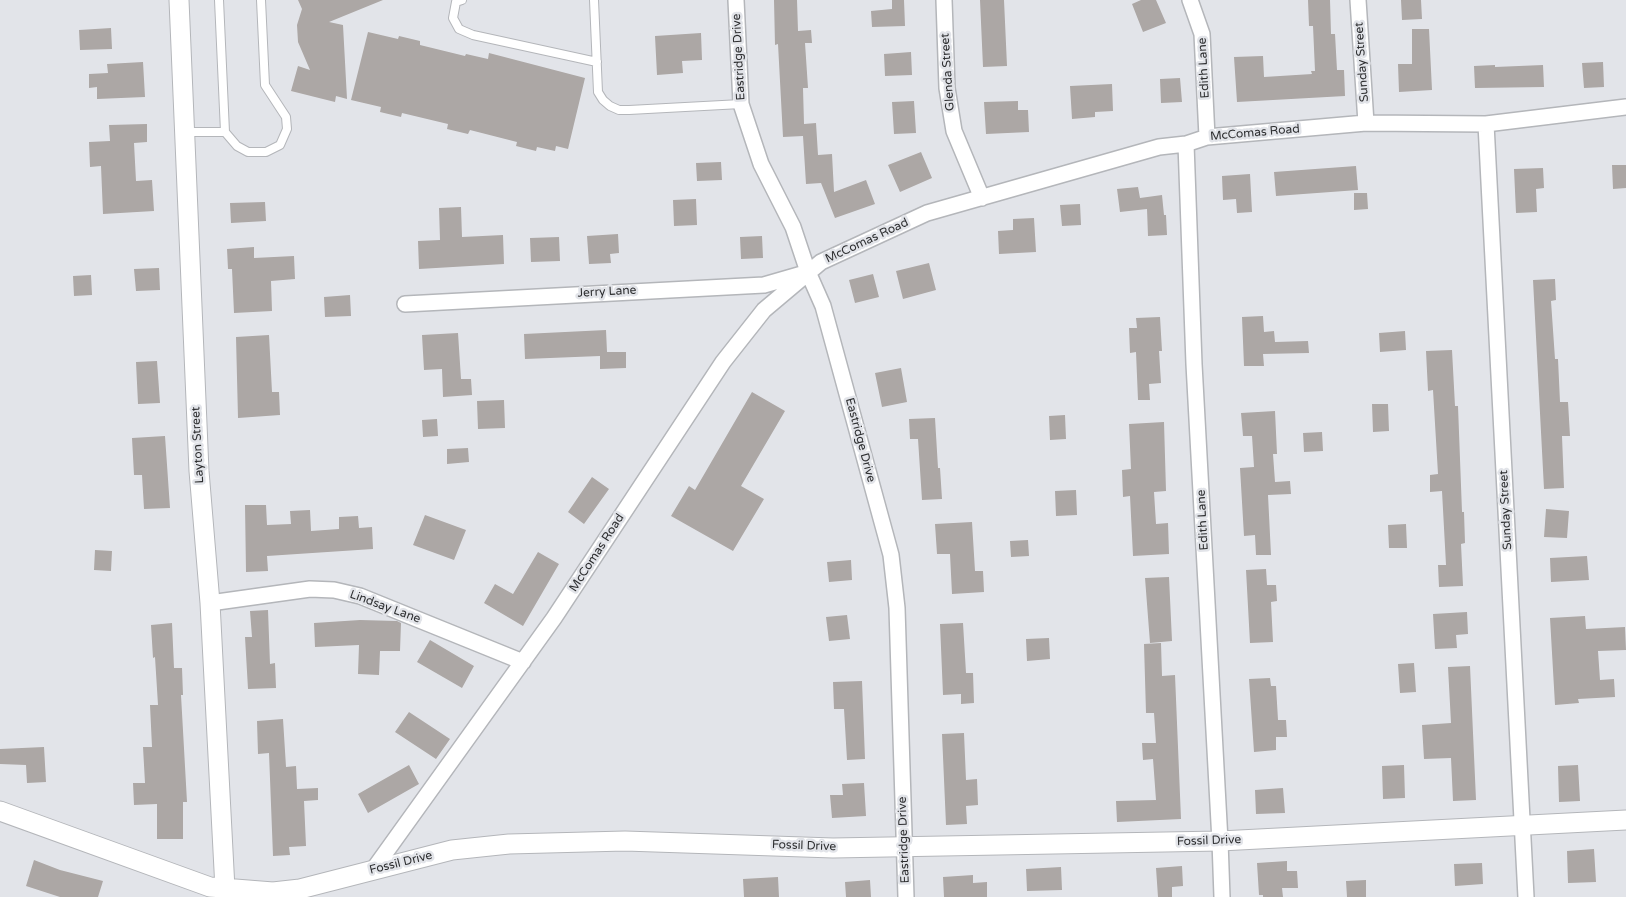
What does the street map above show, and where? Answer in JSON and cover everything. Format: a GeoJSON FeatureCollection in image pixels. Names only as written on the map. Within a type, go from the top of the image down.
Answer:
{"type":"FeatureCollection","features":[{"type":"Feature","properties":{"kind":"street","name":"Layton Street"},"geometry":{"type":"LineString","coordinates":[[179,0],[199,471],[210,603],[225,889]]}},
{"type":"Feature","properties":{"kind":"street","name":"Eastridge Drive"},"geometry":{"type":"LineString","coordinates":[[736,0],[741,104],[761,164],[793,227],[808,272],[823,306],[892,555],[897,608],[906,897]]}},
{"type":"Feature","properties":{"kind":"street","name":"Glenda Street"},"geometry":{"type":"LineString","coordinates":[[944,0],[947,88],[954,131],[982,198]]}},
{"type":"Feature","properties":{"kind":"street","name":"Edith Lane"},"geometry":{"type":"LineString","coordinates":[[1190,0],[1202,34],[1207,137]]}},
{"type":"Feature","properties":{"kind":"street","name":"Sunday Street"},"geometry":{"type":"LineString","coordinates":[[1358,0],[1366,123]]}},
{"type":"Feature","properties":{"kind":"street","name":"McComas Road"},"geometry":{"type":"LineString","coordinates":[[373,870],[554,618],[723,362],[764,310],[821,262],[927,213],[1159,146],[1186,144],[1207,137],[1366,123],[1486,124],[1626,107]]}},
{"type":"Feature","properties":{"kind":"street","name":"Sunday Street"},"geometry":{"type":"LineString","coordinates":[[1486,124],[1526,897]]}},
{"type":"Feature","properties":{"kind":"street","name":"Edith Lane"},"geometry":{"type":"LineString","coordinates":[[1186,144],[1194,364],[1222,897]]}},
{"type":"Feature","properties":{"kind":"street","name":"Jerry Lane"},"geometry":{"type":"LineString","coordinates":[[404,304],[764,285],[808,272]]}},
{"type":"Feature","properties":{"kind":"street","name":"Lindsay Lane"},"geometry":{"type":"LineString","coordinates":[[210,603],[310,589],[334,590],[360,596],[523,662]]}},
{"type":"Feature","properties":{"kind":"street","name":"Fossil Drive"},"geometry":{"type":"LineString","coordinates":[[0,811],[210,887],[272,892],[300,889],[452,850],[509,844],[625,841],[833,848],[1220,841],[1626,820]]}},
{"type":"Feature","properties":{"kind":"lane"},"geometry":{"type":"LineString","coordinates":[[219,0],[225,132],[237,146],[248,152],[266,152],[280,145],[287,129],[286,117],[265,84],[260,0]]}},
{"type":"Feature","properties":{"kind":"lane"},"geometry":{"type":"LineString","coordinates":[[462,0],[456,2],[453,18],[459,29],[488,38],[596,62]]}},
{"type":"Feature","properties":{"kind":"lane"},"geometry":{"type":"LineString","coordinates":[[594,0],[598,92],[610,106],[619,110],[741,104]]}},
{"type":"Feature","properties":{"kind":"lane"},"geometry":{"type":"LineString","coordinates":[[184,132],[225,132]]}},
{"type":"Feature","properties":{"kind":"building"},"geometry":{"type":"Polygon","coordinates":[[[298,0],[383,0],[329,22],[343,25],[347,99],[336,96],[335,102],[291,91],[298,66],[310,70],[298,42],[297,25],[302,9],[298,0]]]}},
{"type":"Feature","properties":{"kind":"building"},"geometry":{"type":"Polygon","coordinates":[[[774,0],[797,0],[798,31],[811,30],[812,43],[805,43],[808,88],[803,88],[804,124],[816,123],[818,155],[832,154],[834,192],[866,180],[875,204],[835,218],[821,183],[806,184],[803,136],[783,137],[778,44],[775,45],[774,0]]]}},
{"type":"Feature","properties":{"kind":"building"},"geometry":{"type":"Polygon","coordinates":[[[892,0],[904,0],[905,26],[872,27],[871,11],[892,9],[892,0]]]}},
{"type":"Feature","properties":{"kind":"building"},"geometry":{"type":"Polygon","coordinates":[[[980,0],[1004,0],[1007,66],[983,67],[980,0]]]}},
{"type":"Feature","properties":{"kind":"building"},"geometry":{"type":"Polygon","coordinates":[[[1141,0],[1156,0],[1166,23],[1143,32],[1132,4],[1141,0]]]}},
{"type":"Feature","properties":{"kind":"building"},"geometry":{"type":"Polygon","coordinates":[[[1308,0],[1330,0],[1331,34],[1335,34],[1337,70],[1344,70],[1345,96],[1237,102],[1234,57],[1263,56],[1264,77],[1312,74],[1311,71],[1315,71],[1313,26],[1309,26],[1308,0]]]}},
{"type":"Feature","properties":{"kind":"building"},"geometry":{"type":"Polygon","coordinates":[[[1401,0],[1421,0],[1422,19],[1402,20],[1401,0]]]}},
{"type":"Feature","properties":{"kind":"building"},"geometry":{"type":"Polygon","coordinates":[[[111,28],[112,49],[80,50],[79,30],[111,28]]]}},
{"type":"Feature","properties":{"kind":"building"},"geometry":{"type":"Polygon","coordinates":[[[1412,29],[1429,29],[1432,90],[1399,92],[1398,64],[1412,64],[1412,29]]]}},
{"type":"Feature","properties":{"kind":"building"},"geometry":{"type":"Polygon","coordinates":[[[368,32],[398,39],[399,36],[420,41],[420,45],[465,56],[466,54],[488,59],[489,53],[585,78],[568,149],[556,146],[555,151],[537,147],[536,151],[516,146],[517,142],[470,130],[468,134],[447,129],[448,124],[402,113],[401,117],[380,112],[381,107],[351,100],[368,32]]]}},
{"type":"Feature","properties":{"kind":"building"},"geometry":{"type":"Polygon","coordinates":[[[701,33],[702,60],[682,61],[683,73],[657,75],[655,36],[701,33]]]}},
{"type":"Feature","properties":{"kind":"building"},"geometry":{"type":"Polygon","coordinates":[[[911,52],[912,75],[885,76],[884,54],[911,52]]]}},
{"type":"Feature","properties":{"kind":"building"},"geometry":{"type":"Polygon","coordinates":[[[143,62],[145,97],[97,99],[97,87],[89,88],[89,74],[108,73],[107,64],[143,62]]]}},
{"type":"Feature","properties":{"kind":"building"},"geometry":{"type":"Polygon","coordinates":[[[1603,62],[1604,87],[1584,88],[1582,63],[1603,62]]]}},
{"type":"Feature","properties":{"kind":"building"},"geometry":{"type":"Polygon","coordinates":[[[1495,65],[1495,67],[1543,65],[1544,87],[1475,88],[1474,66],[1495,65]]]}},
{"type":"Feature","properties":{"kind":"building"},"geometry":{"type":"Polygon","coordinates":[[[1180,78],[1182,102],[1161,103],[1160,79],[1180,78]]]}},
{"type":"Feature","properties":{"kind":"building"},"geometry":{"type":"Polygon","coordinates":[[[1112,84],[1113,111],[1095,112],[1095,117],[1072,119],[1070,86],[1112,84]]]}},
{"type":"Feature","properties":{"kind":"building"},"geometry":{"type":"Polygon","coordinates":[[[914,101],[916,133],[894,134],[892,102],[914,101]]]}},
{"type":"Feature","properties":{"kind":"building"},"geometry":{"type":"Polygon","coordinates":[[[1018,101],[1018,110],[1028,110],[1029,132],[986,134],[984,102],[1018,101]]]}},
{"type":"Feature","properties":{"kind":"building"},"geometry":{"type":"Polygon","coordinates":[[[147,124],[147,142],[134,143],[136,181],[152,180],[154,211],[103,214],[101,166],[90,167],[89,142],[110,141],[109,125],[147,124]]]}},
{"type":"Feature","properties":{"kind":"building"},"geometry":{"type":"Polygon","coordinates":[[[921,152],[932,178],[900,192],[888,165],[921,152]]]}},
{"type":"Feature","properties":{"kind":"building"},"geometry":{"type":"Polygon","coordinates":[[[721,162],[722,180],[697,181],[696,163],[721,162]]]}},
{"type":"Feature","properties":{"kind":"building"},"geometry":{"type":"Polygon","coordinates":[[[1612,165],[1626,165],[1626,188],[1613,189],[1612,165]]]}},
{"type":"Feature","properties":{"kind":"building"},"geometry":{"type":"Polygon","coordinates":[[[1356,166],[1358,190],[1276,196],[1274,172],[1356,166]]]}},
{"type":"Feature","properties":{"kind":"building"},"geometry":{"type":"Polygon","coordinates":[[[1543,168],[1544,188],[1536,189],[1537,212],[1516,213],[1514,169],[1543,168]]]}},
{"type":"Feature","properties":{"kind":"building"},"geometry":{"type":"Polygon","coordinates":[[[1250,174],[1252,212],[1237,213],[1236,199],[1223,200],[1222,176],[1250,174]]]}},
{"type":"Feature","properties":{"kind":"building"},"geometry":{"type":"Polygon","coordinates":[[[1138,187],[1140,198],[1162,195],[1167,235],[1148,236],[1147,209],[1120,212],[1117,189],[1138,187]]]}},
{"type":"Feature","properties":{"kind":"building"},"geometry":{"type":"Polygon","coordinates":[[[1354,193],[1367,193],[1368,209],[1354,210],[1354,193]]]}},
{"type":"Feature","properties":{"kind":"building"},"geometry":{"type":"Polygon","coordinates":[[[696,199],[697,225],[674,226],[673,200],[696,199]]]}},
{"type":"Feature","properties":{"kind":"building"},"geometry":{"type":"Polygon","coordinates":[[[265,202],[266,221],[231,223],[230,203],[265,202]]]}},
{"type":"Feature","properties":{"kind":"building"},"geometry":{"type":"Polygon","coordinates":[[[1080,204],[1081,225],[1062,226],[1060,205],[1080,204]]]}},
{"type":"Feature","properties":{"kind":"building"},"geometry":{"type":"Polygon","coordinates":[[[461,207],[462,237],[503,235],[504,264],[419,269],[418,241],[440,240],[439,208],[461,207]]]}},
{"type":"Feature","properties":{"kind":"building"},"geometry":{"type":"Polygon","coordinates":[[[1034,218],[1036,252],[999,254],[998,231],[1013,230],[1013,219],[1034,218]]]}},
{"type":"Feature","properties":{"kind":"building"},"geometry":{"type":"Polygon","coordinates":[[[618,234],[619,253],[610,254],[611,263],[589,264],[587,236],[618,234]]]}},
{"type":"Feature","properties":{"kind":"building"},"geometry":{"type":"Polygon","coordinates":[[[762,236],[763,258],[741,259],[740,237],[762,236]]]}},
{"type":"Feature","properties":{"kind":"building"},"geometry":{"type":"Polygon","coordinates":[[[559,237],[560,261],[531,262],[530,238],[559,237]]]}},
{"type":"Feature","properties":{"kind":"building"},"geometry":{"type":"Polygon","coordinates":[[[254,247],[254,258],[294,256],[295,279],[271,281],[272,311],[234,313],[232,269],[228,269],[227,249],[254,247]]]}},
{"type":"Feature","properties":{"kind":"building"},"geometry":{"type":"Polygon","coordinates":[[[929,263],[936,290],[903,299],[896,271],[929,263]]]}},
{"type":"Feature","properties":{"kind":"building"},"geometry":{"type":"Polygon","coordinates":[[[159,268],[160,290],[136,291],[134,269],[159,268]]]}},
{"type":"Feature","properties":{"kind":"building"},"geometry":{"type":"Polygon","coordinates":[[[873,274],[879,297],[855,303],[849,280],[873,274]]]}},
{"type":"Feature","properties":{"kind":"building"},"geometry":{"type":"Polygon","coordinates":[[[91,275],[92,295],[74,296],[73,276],[91,275]]]}},
{"type":"Feature","properties":{"kind":"building"},"geometry":{"type":"Polygon","coordinates":[[[1555,279],[1556,300],[1551,301],[1555,359],[1558,359],[1560,402],[1568,402],[1570,436],[1562,436],[1564,488],[1544,489],[1533,280],[1555,279]]]}},
{"type":"Feature","properties":{"kind":"building"},"geometry":{"type":"Polygon","coordinates":[[[350,295],[351,316],[325,317],[324,297],[350,295]]]}},
{"type":"Feature","properties":{"kind":"building"},"geometry":{"type":"Polygon","coordinates":[[[1263,316],[1264,332],[1274,331],[1275,342],[1308,341],[1309,353],[1263,354],[1264,366],[1244,366],[1242,317],[1263,316]]]}},
{"type":"Feature","properties":{"kind":"building"},"geometry":{"type":"Polygon","coordinates":[[[1160,317],[1162,351],[1159,351],[1161,383],[1149,384],[1150,400],[1138,400],[1136,352],[1130,353],[1129,328],[1137,328],[1136,318],[1160,317]]]}},
{"type":"Feature","properties":{"kind":"building"},"geometry":{"type":"Polygon","coordinates":[[[606,330],[607,352],[626,352],[626,368],[600,369],[600,356],[525,359],[524,334],[606,330]]]}},
{"type":"Feature","properties":{"kind":"building"},"geometry":{"type":"Polygon","coordinates":[[[1405,331],[1406,350],[1380,352],[1379,333],[1405,331]]]}},
{"type":"Feature","properties":{"kind":"building"},"geometry":{"type":"Polygon","coordinates":[[[458,333],[461,379],[471,379],[472,395],[443,397],[442,369],[424,370],[422,335],[458,333]]]}},
{"type":"Feature","properties":{"kind":"building"},"geometry":{"type":"Polygon","coordinates":[[[269,335],[272,392],[279,392],[280,415],[238,418],[236,337],[269,335]]]}},
{"type":"Feature","properties":{"kind":"building"},"geometry":{"type":"Polygon","coordinates":[[[1452,350],[1455,406],[1458,406],[1462,512],[1464,512],[1465,543],[1461,544],[1463,586],[1439,587],[1438,565],[1446,565],[1442,491],[1430,492],[1430,475],[1438,474],[1433,390],[1428,391],[1426,351],[1452,350]]]}},
{"type":"Feature","properties":{"kind":"building"},"geometry":{"type":"Polygon","coordinates":[[[157,361],[160,403],[138,404],[136,362],[157,361]]]}},
{"type":"Feature","properties":{"kind":"building"},"geometry":{"type":"Polygon","coordinates":[[[901,368],[907,402],[882,407],[875,373],[901,368]]]}},
{"type":"Feature","properties":{"kind":"building"},"geometry":{"type":"Polygon","coordinates":[[[752,392],[785,411],[741,486],[764,499],[733,551],[671,516],[689,486],[695,490],[752,392]]]}},
{"type":"Feature","properties":{"kind":"building"},"geometry":{"type":"Polygon","coordinates":[[[504,400],[505,428],[478,429],[477,401],[504,400]]]}},
{"type":"Feature","properties":{"kind":"building"},"geometry":{"type":"Polygon","coordinates":[[[1372,404],[1388,404],[1389,431],[1373,432],[1372,404]]]}},
{"type":"Feature","properties":{"kind":"building"},"geometry":{"type":"Polygon","coordinates":[[[1275,411],[1277,454],[1273,454],[1275,482],[1290,481],[1291,494],[1268,495],[1271,555],[1256,555],[1255,535],[1244,536],[1240,468],[1254,467],[1252,436],[1243,436],[1241,413],[1275,411]]]}},
{"type":"Feature","properties":{"kind":"building"},"geometry":{"type":"Polygon","coordinates":[[[1065,415],[1066,439],[1050,440],[1049,416],[1065,415]]]}},
{"type":"Feature","properties":{"kind":"building"},"geometry":{"type":"Polygon","coordinates":[[[935,418],[942,499],[922,500],[918,439],[910,439],[909,419],[935,418]]]}},
{"type":"Feature","properties":{"kind":"building"},"geometry":{"type":"Polygon","coordinates":[[[437,419],[438,436],[423,437],[422,420],[437,419]]]}},
{"type":"Feature","properties":{"kind":"building"},"geometry":{"type":"Polygon","coordinates":[[[1164,422],[1166,491],[1154,492],[1156,524],[1168,523],[1169,554],[1133,556],[1130,496],[1123,497],[1122,470],[1131,469],[1129,424],[1164,422]]]}},
{"type":"Feature","properties":{"kind":"building"},"geometry":{"type":"Polygon","coordinates":[[[1322,432],[1323,451],[1304,452],[1303,433],[1322,432]]]}},
{"type":"Feature","properties":{"kind":"building"},"geometry":{"type":"Polygon","coordinates":[[[165,436],[170,508],[144,509],[142,475],[134,475],[132,438],[165,436]]]}},
{"type":"Feature","properties":{"kind":"building"},"geometry":{"type":"Polygon","coordinates":[[[468,448],[469,462],[447,464],[447,449],[468,448]]]}},
{"type":"Feature","properties":{"kind":"building"},"geometry":{"type":"Polygon","coordinates":[[[592,477],[609,489],[584,524],[568,512],[592,477]]]}},
{"type":"Feature","properties":{"kind":"building"},"geometry":{"type":"Polygon","coordinates":[[[1076,490],[1077,515],[1056,516],[1055,491],[1076,490]]]}},
{"type":"Feature","properties":{"kind":"building"},"geometry":{"type":"Polygon","coordinates":[[[245,505],[266,505],[267,525],[291,524],[290,511],[310,510],[311,531],[339,529],[339,517],[358,516],[359,528],[372,527],[373,549],[267,556],[268,571],[246,572],[245,505]]]}},
{"type":"Feature","properties":{"kind":"building"},"geometry":{"type":"Polygon","coordinates":[[[1546,509],[1569,511],[1567,538],[1544,537],[1546,509]]]}},
{"type":"Feature","properties":{"kind":"building"},"geometry":{"type":"Polygon","coordinates":[[[425,515],[466,530],[454,560],[413,545],[425,515]]]}},
{"type":"Feature","properties":{"kind":"building"},"geometry":{"type":"Polygon","coordinates":[[[972,522],[975,571],[983,571],[984,592],[952,594],[950,554],[937,554],[935,524],[972,522]]]}},
{"type":"Feature","properties":{"kind":"building"},"geometry":{"type":"Polygon","coordinates":[[[1406,524],[1407,548],[1389,548],[1388,525],[1406,524]]]}},
{"type":"Feature","properties":{"kind":"building"},"geometry":{"type":"Polygon","coordinates":[[[1028,540],[1029,556],[1011,557],[1010,541],[1028,540]]]}},
{"type":"Feature","properties":{"kind":"building"},"geometry":{"type":"Polygon","coordinates":[[[95,550],[112,551],[111,571],[94,570],[95,550]]]}},
{"type":"Feature","properties":{"kind":"building"},"geometry":{"type":"Polygon","coordinates":[[[538,552],[559,564],[523,626],[484,603],[495,584],[513,594],[538,552]]]}},
{"type":"Feature","properties":{"kind":"building"},"geometry":{"type":"Polygon","coordinates":[[[1587,556],[1589,580],[1551,582],[1550,558],[1587,556]]]}},
{"type":"Feature","properties":{"kind":"building"},"geometry":{"type":"Polygon","coordinates":[[[851,560],[852,580],[829,582],[827,562],[851,560]]]}},
{"type":"Feature","properties":{"kind":"building"},"geometry":{"type":"Polygon","coordinates":[[[1266,569],[1267,585],[1276,585],[1277,601],[1271,602],[1273,642],[1250,643],[1246,570],[1266,569]]]}},
{"type":"Feature","properties":{"kind":"building"},"geometry":{"type":"Polygon","coordinates":[[[1169,577],[1172,641],[1150,643],[1145,578],[1169,577]]]}},
{"type":"Feature","properties":{"kind":"building"},"geometry":{"type":"Polygon","coordinates":[[[268,610],[270,664],[275,663],[276,688],[248,689],[245,637],[252,637],[250,611],[268,610]]]}},
{"type":"Feature","properties":{"kind":"building"},"geometry":{"type":"Polygon","coordinates":[[[1467,612],[1468,634],[1456,635],[1457,648],[1435,649],[1433,614],[1467,612]]]}},
{"type":"Feature","properties":{"kind":"building"},"geometry":{"type":"Polygon","coordinates":[[[847,615],[850,639],[829,641],[826,617],[847,615]]]}},
{"type":"Feature","properties":{"kind":"building"},"geometry":{"type":"Polygon","coordinates":[[[1585,616],[1586,629],[1625,627],[1626,650],[1598,651],[1600,680],[1614,679],[1615,697],[1578,699],[1579,703],[1555,705],[1550,618],[1585,616]]]}},
{"type":"Feature","properties":{"kind":"building"},"geometry":{"type":"Polygon","coordinates":[[[360,620],[397,621],[401,623],[400,651],[380,651],[379,675],[358,674],[359,645],[315,647],[314,623],[360,620]]]}},
{"type":"Feature","properties":{"kind":"building"},"geometry":{"type":"Polygon","coordinates":[[[172,623],[174,668],[182,668],[183,695],[181,695],[187,802],[183,802],[183,839],[157,839],[157,804],[134,805],[133,783],[145,783],[143,747],[152,747],[150,705],[158,705],[151,625],[172,623]]]}},
{"type":"Feature","properties":{"kind":"building"},"geometry":{"type":"Polygon","coordinates":[[[963,623],[966,673],[973,673],[974,703],[961,704],[961,694],[943,695],[940,624],[963,623]]]}},
{"type":"Feature","properties":{"kind":"building"},"geometry":{"type":"Polygon","coordinates":[[[1049,638],[1050,659],[1027,661],[1026,639],[1049,638]]]}},
{"type":"Feature","properties":{"kind":"building"},"geometry":{"type":"Polygon","coordinates":[[[430,640],[474,666],[462,688],[417,662],[430,640]]]}},
{"type":"Feature","properties":{"kind":"building"},"geometry":{"type":"Polygon","coordinates":[[[1161,643],[1162,676],[1175,675],[1181,819],[1117,822],[1116,801],[1156,800],[1153,759],[1143,760],[1142,743],[1156,743],[1154,713],[1146,713],[1144,644],[1161,643]]]}},
{"type":"Feature","properties":{"kind":"building"},"geometry":{"type":"Polygon","coordinates":[[[1414,663],[1416,692],[1400,693],[1398,664],[1414,663]]]}},
{"type":"Feature","properties":{"kind":"building"},"geometry":{"type":"Polygon","coordinates":[[[1470,666],[1476,800],[1453,801],[1451,758],[1424,759],[1422,725],[1451,723],[1448,667],[1470,666]]]}},
{"type":"Feature","properties":{"kind":"building"},"geometry":{"type":"Polygon","coordinates":[[[1270,678],[1271,686],[1276,686],[1278,720],[1286,720],[1287,737],[1276,737],[1276,750],[1254,752],[1249,679],[1270,678]]]}},
{"type":"Feature","properties":{"kind":"building"},"geometry":{"type":"Polygon","coordinates":[[[862,681],[865,759],[847,760],[844,709],[834,709],[833,682],[862,681]]]}},
{"type":"Feature","properties":{"kind":"building"},"geometry":{"type":"Polygon","coordinates":[[[409,712],[450,739],[436,759],[395,732],[409,712]]]}},
{"type":"Feature","properties":{"kind":"building"},"geometry":{"type":"Polygon","coordinates":[[[283,719],[286,767],[296,766],[297,789],[318,788],[318,800],[304,801],[306,846],[289,847],[290,855],[273,856],[269,753],[258,754],[257,721],[283,719]]]}},
{"type":"Feature","properties":{"kind":"building"},"geometry":{"type":"Polygon","coordinates":[[[964,733],[966,780],[977,779],[978,805],[966,806],[967,824],[946,825],[942,734],[964,733]]]}},
{"type":"Feature","properties":{"kind":"building"},"geometry":{"type":"Polygon","coordinates":[[[44,747],[46,782],[27,783],[26,765],[0,764],[0,749],[44,747]]]}},
{"type":"Feature","properties":{"kind":"building"},"geometry":{"type":"Polygon","coordinates":[[[409,765],[419,784],[368,813],[358,794],[409,765]]]}},
{"type":"Feature","properties":{"kind":"building"},"geometry":{"type":"Polygon","coordinates":[[[1404,765],[1405,798],[1383,799],[1382,766],[1404,765]]]}},
{"type":"Feature","properties":{"kind":"building"},"geometry":{"type":"Polygon","coordinates":[[[1578,765],[1580,801],[1559,802],[1558,766],[1578,765]]]}},
{"type":"Feature","properties":{"kind":"building"},"geometry":{"type":"Polygon","coordinates":[[[864,783],[866,816],[832,818],[830,795],[843,795],[842,784],[864,783]]]}},
{"type":"Feature","properties":{"kind":"building"},"geometry":{"type":"Polygon","coordinates":[[[1283,788],[1285,813],[1256,814],[1255,790],[1283,788]]]}},
{"type":"Feature","properties":{"kind":"building"},"geometry":{"type":"Polygon","coordinates":[[[1594,849],[1596,882],[1568,883],[1567,851],[1594,849]]]}},
{"type":"Feature","properties":{"kind":"building"},"geometry":{"type":"Polygon","coordinates":[[[34,860],[60,870],[103,881],[98,897],[60,897],[26,886],[34,860]]]}},
{"type":"Feature","properties":{"kind":"building"},"geometry":{"type":"Polygon","coordinates":[[[1287,861],[1287,871],[1297,871],[1298,888],[1282,888],[1283,897],[1263,897],[1263,895],[1259,895],[1257,863],[1287,861]]]}},
{"type":"Feature","properties":{"kind":"building"},"geometry":{"type":"Polygon","coordinates":[[[1482,863],[1483,884],[1455,886],[1454,864],[1482,863]]]}},
{"type":"Feature","properties":{"kind":"building"},"geometry":{"type":"Polygon","coordinates":[[[1182,866],[1183,886],[1172,887],[1172,897],[1158,897],[1156,868],[1182,866]]]}},
{"type":"Feature","properties":{"kind":"building"},"geometry":{"type":"Polygon","coordinates":[[[1061,867],[1062,890],[1027,891],[1026,869],[1061,867]]]}},
{"type":"Feature","properties":{"kind":"building"},"geometry":{"type":"Polygon","coordinates":[[[973,875],[973,883],[987,882],[987,897],[944,897],[943,877],[973,875]]]}},
{"type":"Feature","properties":{"kind":"building"},"geometry":{"type":"Polygon","coordinates":[[[778,877],[779,897],[744,897],[743,879],[778,877]]]}},
{"type":"Feature","properties":{"kind":"building"},"geometry":{"type":"Polygon","coordinates":[[[870,880],[871,897],[846,897],[845,882],[870,880]]]}},
{"type":"Feature","properties":{"kind":"building"},"geometry":{"type":"Polygon","coordinates":[[[1366,880],[1366,897],[1347,897],[1346,881],[1366,880]]]}}]}
